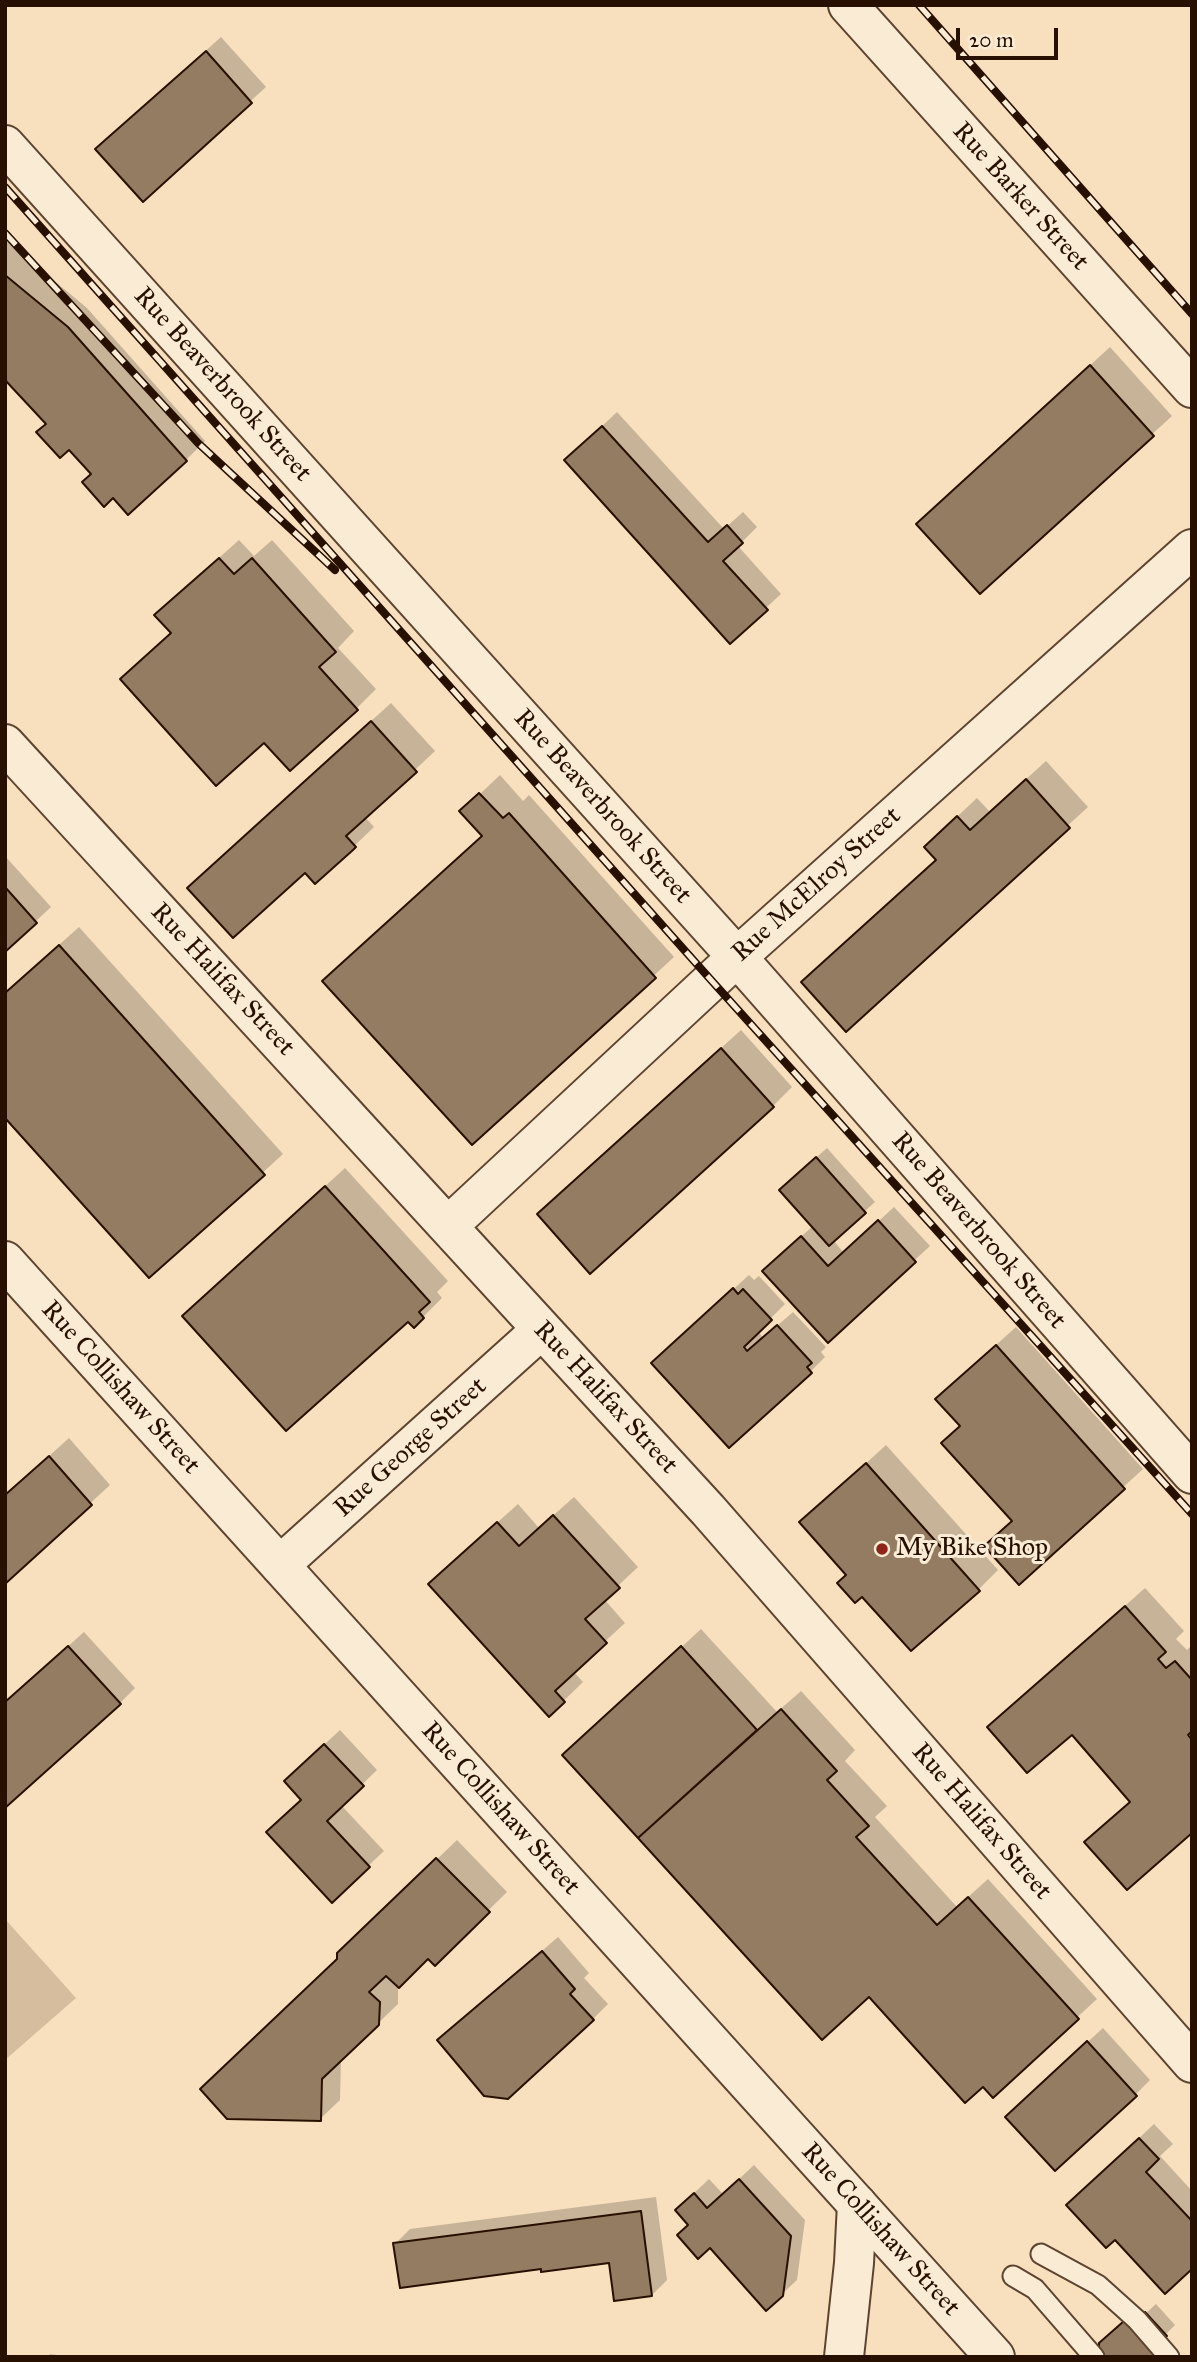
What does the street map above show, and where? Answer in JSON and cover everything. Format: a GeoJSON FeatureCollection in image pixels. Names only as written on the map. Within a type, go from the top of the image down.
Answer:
{"type":"FeatureCollection","features":[{"type":"Feature","properties":{"kind":"street","name":"Rue Barker Street"},"geometry":{"type":"LineString","coordinates":[[848,5],[1192,388]]}},
{"type":"Feature","properties":{"kind":"street","name":"Rue Beaverbrook Street"},"geometry":{"type":"LineString","coordinates":[[5,145],[737,957],[1192,1474]]}},
{"type":"Feature","properties":{"kind":"street","name":"Rue McElroy Street"},"geometry":{"type":"LineString","coordinates":[[448,1226],[737,957],[1192,549]]}},
{"type":"Feature","properties":{"kind":"street","name":"Rue Halifax Street"},"geometry":{"type":"LineString","coordinates":[[5,744],[708,1510],[1192,2063]]}},
{"type":"Feature","properties":{"kind":"street","name":"Rue Collishaw Street"},"geometry":{"type":"LineString","coordinates":[[5,1261],[995,2357]]}},
{"type":"Feature","properties":{"kind":"street","name":"Rue George Street"},"geometry":{"type":"LineString","coordinates":[[280,1565],[541,1330]]}},
{"type":"Feature","properties":{"kind":"street"},"geometry":{"type":"LineString","coordinates":[[844,2357],[857,2204]]}},
{"type":"Feature","properties":{"kind":"lane"},"geometry":{"type":"LineString","coordinates":[[1041,2254],[1098,2285],[1137,2320],[1169,2357]]}},
{"type":"Feature","properties":{"kind":"lane"},"geometry":{"type":"LineString","coordinates":[[1013,2276],[1035,2289],[1094,2357]]}},
{"type":"Feature","properties":{"kind":"shaded area"},"geometry":{"type":"Polygon","coordinates":[[[5,1919],[76,1998],[5,2060],[5,1919]]]}},
{"type":"Feature","properties":{"kind":"building"},"geometry":{"type":"Polygon","coordinates":[[[206,51],[252,103],[143,202],[95,149],[206,51]]]}},
{"type":"Feature","properties":{"kind":"building"},"geometry":{"type":"Polygon","coordinates":[[[5,275],[68,327],[187,461],[128,515],[113,498],[104,507],[82,482],[91,474],[69,450],[60,458],[36,432],[46,424],[5,380],[5,275]]]}},
{"type":"Feature","properties":{"kind":"building"},"geometry":{"type":"Polygon","coordinates":[[[1090,365],[1154,436],[980,594],[916,524],[1090,365]]]}},
{"type":"Feature","properties":{"kind":"building"},"geometry":{"type":"Polygon","coordinates":[[[602,426],[708,542],[727,525],[743,543],[723,561],[768,610],[730,644],[564,460],[602,426]]]}},
{"type":"Feature","properties":{"kind":"building"},"geometry":{"type":"Polygon","coordinates":[[[219,558],[234,574],[252,558],[336,652],[319,667],[358,710],[290,771],[264,743],[216,786],[120,679],[171,633],[154,615],[219,558]]]}},
{"type":"Feature","properties":{"kind":"building"},"geometry":{"type":"Polygon","coordinates":[[[371,721],[417,772],[346,836],[356,847],[353,850],[315,884],[305,873],[233,938],[187,888],[371,721]]]}},
{"type":"Feature","properties":{"kind":"building"},"geometry":{"type":"Polygon","coordinates":[[[1026,779],[1070,828],[846,1032],[801,982],[936,860],[924,847],[957,816],[970,830],[1026,779]]]}},
{"type":"Feature","properties":{"kind":"building"},"geometry":{"type":"Polygon","coordinates":[[[479,793],[503,818],[509,813],[656,978],[472,1145],[322,981],[482,836],[459,811],[479,793]]]}},
{"type":"Feature","properties":{"kind":"building"},"geometry":{"type":"Polygon","coordinates":[[[5,887],[37,923],[5,952],[5,887]]]}},
{"type":"Feature","properties":{"kind":"building"},"geometry":{"type":"Polygon","coordinates":[[[59,945],[265,1175],[149,1278],[5,1118],[5,993],[59,945]]]}},
{"type":"Feature","properties":{"kind":"building"},"geometry":{"type":"Polygon","coordinates":[[[721,1048],[774,1107],[590,1274],[537,1214],[721,1048]]]}},
{"type":"Feature","properties":{"kind":"building"},"geometry":{"type":"Polygon","coordinates":[[[816,1157],[866,1213],[829,1246],[779,1190],[816,1157]]]}},
{"type":"Feature","properties":{"kind":"building"},"geometry":{"type":"Polygon","coordinates":[[[325,1186],[430,1302],[419,1312],[424,1318],[414,1328],[408,1322],[286,1431],[182,1316],[325,1186]]]}},
{"type":"Feature","properties":{"kind":"building"},"geometry":{"type":"Polygon","coordinates":[[[878,1220],[916,1262],[828,1343],[762,1271],[801,1236],[828,1266],[878,1220]]]}},
{"type":"Feature","properties":{"kind":"building"},"geometry":{"type":"Polygon","coordinates":[[[733,1288],[738,1294],[743,1289],[772,1320],[744,1347],[747,1351],[777,1325],[812,1363],[807,1367],[812,1373],[729,1448],[651,1363],[733,1288]]]}},
{"type":"Feature","properties":{"kind":"building"},"geometry":{"type":"Polygon","coordinates":[[[996,1345],[1125,1489],[1019,1585],[984,1546],[1012,1521],[941,1443],[960,1426],[935,1399],[996,1345]]]}},
{"type":"Feature","properties":{"kind":"building"},"geometry":{"type":"Polygon","coordinates":[[[49,1456],[92,1505],[5,1584],[5,1495],[49,1456]]]}},
{"type":"Feature","properties":{"kind":"building","name":"My Bike Shop"},"geometry":{"type":"Polygon","coordinates":[[[866,1463],[980,1591],[911,1651],[862,1597],[855,1603],[837,1583],[846,1575],[799,1522],[866,1463]]]}},
{"type":"Feature","properties":{"kind":"building"},"geometry":{"type":"Polygon","coordinates":[[[553,1515],[620,1588],[585,1619],[607,1643],[555,1691],[565,1702],[549,1717],[428,1584],[497,1522],[519,1546],[553,1515]]]}},
{"type":"Feature","properties":{"kind":"building"},"geometry":{"type":"Polygon","coordinates":[[[1125,1606],[1166,1652],[1158,1659],[1166,1668],[1175,1661],[1192,1680],[1192,1731],[1188,1735],[1192,1740],[1192,1833],[1127,1890],[1084,1842],[1130,1802],[1072,1735],[1027,1773],[987,1727],[1125,1606]]]}},
{"type":"Feature","properties":{"kind":"building"},"geometry":{"type":"Polygon","coordinates":[[[68,1646],[121,1704],[5,1808],[5,1702],[68,1646]]]}},
{"type":"Feature","properties":{"kind":"building"},"geometry":{"type":"Polygon","coordinates":[[[681,1646],[757,1730],[638,1838],[562,1755],[681,1646]]]}},
{"type":"Feature","properties":{"kind":"building"},"geometry":{"type":"Polygon","coordinates":[[[781,1709],[837,1771],[827,1780],[869,1826],[856,1837],[937,1925],[968,1897],[1079,2019],[993,2098],[983,2087],[965,2103],[869,1997],[822,2040],[638,1838],[781,1709]]]}},
{"type":"Feature","properties":{"kind":"building"},"geometry":{"type":"Polygon","coordinates":[[[324,1744],[364,1786],[327,1821],[370,1867],[332,1903],[266,1832],[301,1800],[284,1781],[324,1744]]]}},
{"type":"Feature","properties":{"kind":"building"},"geometry":{"type":"Polygon","coordinates":[[[436,1858],[490,1912],[435,1966],[428,1959],[399,1988],[386,1976],[369,1992],[380,2002],[379,2025],[322,2079],[321,2121],[227,2119],[200,2089],[337,1959],[337,1953],[436,1858]]]}},
{"type":"Feature","properties":{"kind":"building"},"geometry":{"type":"Polygon","coordinates":[[[542,1951],[575,1989],[570,1994],[594,2020],[508,2099],[484,2096],[437,2040],[542,1951]]]}},
{"type":"Feature","properties":{"kind":"building"},"geometry":{"type":"Polygon","coordinates":[[[1087,2041],[1137,2096],[1055,2171],[1005,2117],[1087,2041]]]}},
{"type":"Feature","properties":{"kind":"building"},"geometry":{"type":"Polygon","coordinates":[[[1139,2138],[1159,2159],[1146,2172],[1192,2221],[1192,2269],[1165,2294],[1115,2240],[1106,2248],[1066,2205],[1139,2138]]]}},
{"type":"Feature","properties":{"kind":"building"},"geometry":{"type":"Polygon","coordinates":[[[739,2179],[791,2236],[783,2296],[766,2311],[710,2248],[698,2259],[677,2235],[688,2225],[675,2210],[694,2193],[707,2208],[739,2179]]]}},
{"type":"Feature","properties":{"kind":"building"},"geometry":{"type":"Polygon","coordinates":[[[641,2211],[652,2296],[614,2301],[609,2263],[541,2272],[541,2269],[400,2288],[393,2243],[641,2211]]]}},
{"type":"Feature","properties":{"kind":"building"},"geometry":{"type":"Polygon","coordinates":[[[1145,2312],[1167,2336],[1156,2346],[1153,2357],[1095,2357],[1099,2353],[1099,2343],[1124,2321],[1134,2322],[1145,2312]]]}},
{"type":"Feature","properties":{"kind":"railway"},"geometry":{"type":"LineString","coordinates":[[919,5],[1192,314]]}},
{"type":"Feature","properties":{"kind":"railway"},"geometry":{"type":"LineString","coordinates":[[5,187],[711,980],[1192,1514]]}},
{"type":"Feature","properties":{"kind":"railway"},"geometry":{"type":"LineString","coordinates":[[5,233],[198,443],[335,570]]}},
{"type":"Feature","properties":{"kind":"place","name":"My Bike Shop"},"geometry":{"type":"Point","coordinates":[882,1549]}}]}
